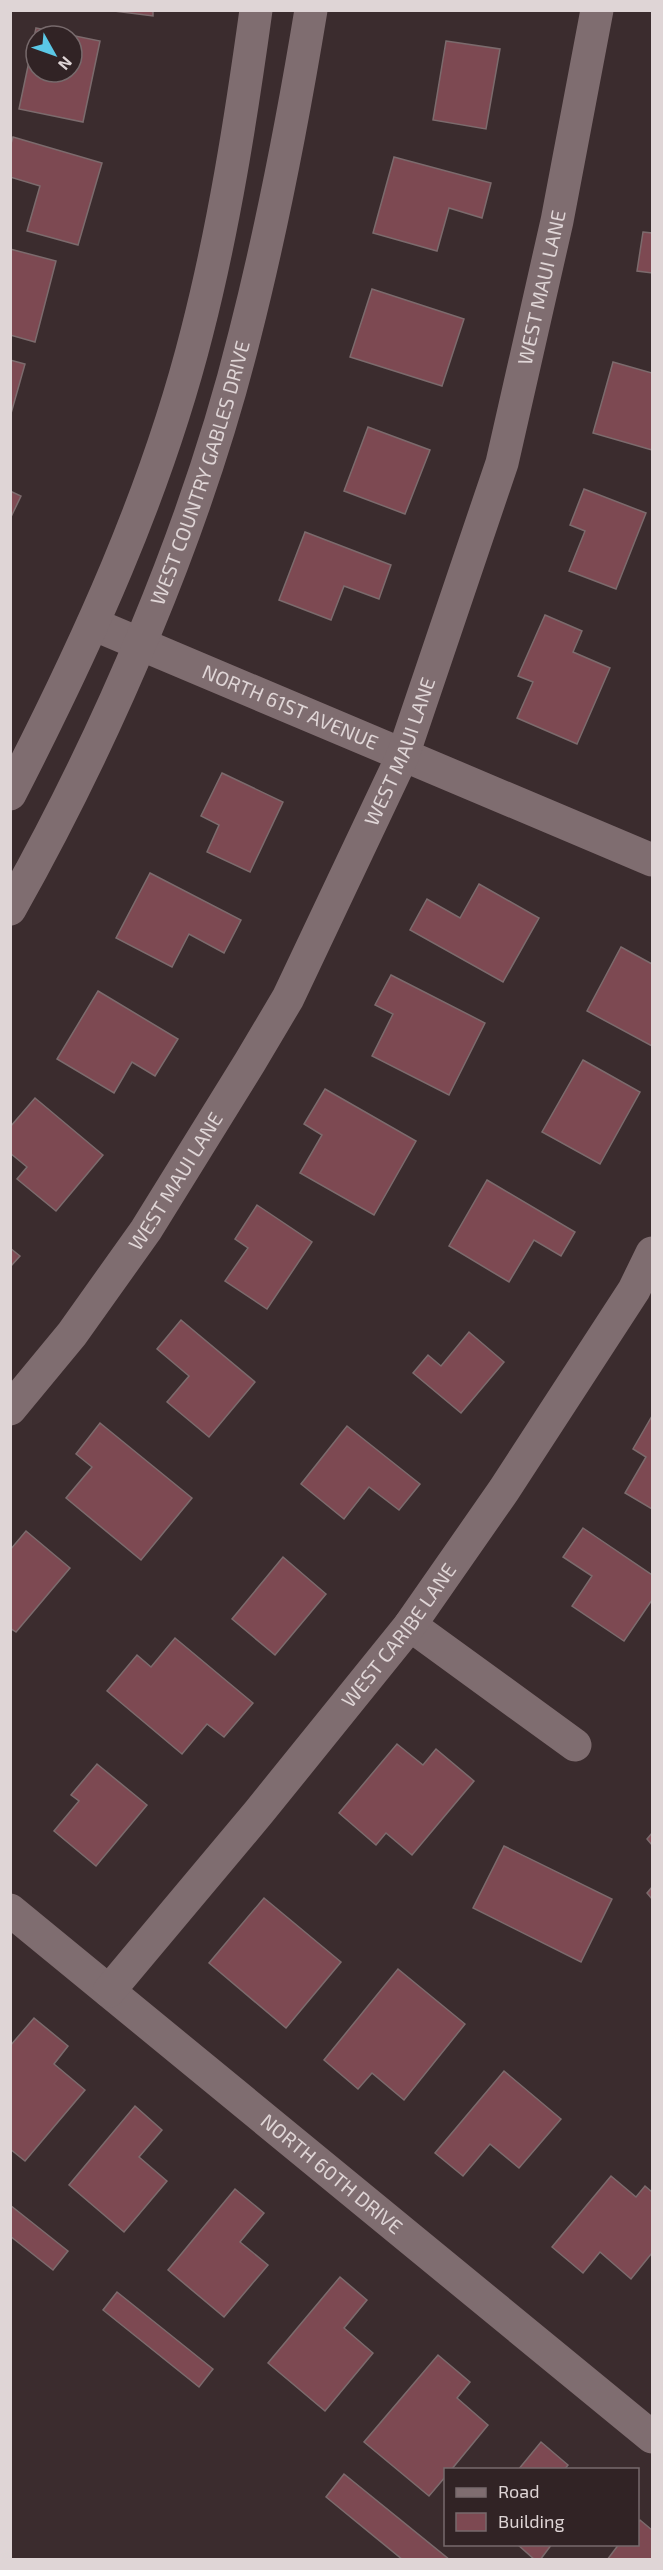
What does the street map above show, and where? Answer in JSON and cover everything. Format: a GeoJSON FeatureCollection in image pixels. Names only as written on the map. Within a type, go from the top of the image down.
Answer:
{"type":"FeatureCollection","features":[{"type":"Feature","properties":{"kind":"street"},"geometry":{"type":"LineString","coordinates":[[10,794],[118,570],[164,444],[197,332],[245,93],[256,10]]}},
{"type":"Feature","properties":{"kind":"street","name":"WEST COUNTRY GABLES DRIVE"},"geometry":{"type":"LineString","coordinates":[[10,909],[37,862],[140,644],[189,515],[245,335],[297,96],[311,10]]}},
{"type":"Feature","properties":{"kind":"street","name":"WEST MAUI LANE"},"geometry":{"type":"LineString","coordinates":[[10,1409],[72,1334],[147,1230],[250,1062],[288,998],[341,891],[403,755],[502,463],[557,221],[597,10]]}},
{"type":"Feature","properties":{"kind":"street","name":"NORTH 61ST AVENUE"},"geometry":{"type":"LineString","coordinates":[[93,624],[652,860]]}},
{"type":"Feature","properties":{"kind":"street","name":"WEST CARIBE LANE"},"geometry":{"type":"LineString","coordinates":[[109,1991],[259,1812],[410,1625],[517,1470],[634,1290],[652,1253]]}},
{"type":"Feature","properties":{"kind":"street"},"geometry":{"type":"LineString","coordinates":[[410,1625],[575,1745]]}},
{"type":"Feature","properties":{"kind":"street","name":"NORTH 60TH DRIVE"},"geometry":{"type":"LineString","coordinates":[[10,1910],[652,2437]]}},
{"type":"Feature","properties":{"kind":"building"},"geometry":{"type":"Polygon","coordinates":[[[106,10],[153,10],[153,16],[106,10]]]}},
{"type":"Feature","properties":{"kind":"building"},"geometry":{"type":"Polygon","coordinates":[[[84,38],[100,41],[83,122],[19,109],[24,84],[84,84],[84,38]]]}},
{"type":"Feature","properties":{"kind":"building"},"geometry":{"type":"Polygon","coordinates":[[[446,41],[500,49],[486,129],[433,120],[446,41]]]}},
{"type":"Feature","properties":{"kind":"building"},"geometry":{"type":"Polygon","coordinates":[[[13,137],[102,163],[78,245],[27,231],[40,186],[10,177],[10,147],[13,137]]]}},
{"type":"Feature","properties":{"kind":"building"},"geometry":{"type":"Polygon","coordinates":[[[394,157],[491,183],[482,218],[449,208],[437,251],[373,233],[394,157]]]}},
{"type":"Feature","properties":{"kind":"building"},"geometry":{"type":"Polygon","coordinates":[[[643,232],[652,233],[652,273],[637,271],[643,232]]]}},
{"type":"Feature","properties":{"kind":"building"},"geometry":{"type":"Polygon","coordinates":[[[10,249],[56,261],[35,342],[10,335],[10,249]]]}},
{"type":"Feature","properties":{"kind":"building"},"geometry":{"type":"Polygon","coordinates":[[[372,289],[464,319],[442,386],[350,357],[372,289]]]}},
{"type":"Feature","properties":{"kind":"building"},"geometry":{"type":"Polygon","coordinates":[[[10,360],[25,364],[10,417],[10,360]]]}},
{"type":"Feature","properties":{"kind":"building"},"geometry":{"type":"Polygon","coordinates":[[[613,362],[652,373],[652,450],[593,433],[613,362]]]}},
{"type":"Feature","properties":{"kind":"building"},"geometry":{"type":"Polygon","coordinates":[[[368,427],[430,450],[405,514],[344,491],[368,427]]]}},
{"type":"Feature","properties":{"kind":"building"},"geometry":{"type":"Polygon","coordinates":[[[584,489],[646,513],[616,589],[569,571],[585,531],[570,525],[584,489]]]}},
{"type":"Feature","properties":{"kind":"building"},"geometry":{"type":"Polygon","coordinates":[[[10,491],[21,496],[10,519],[10,491]]]}},
{"type":"Feature","properties":{"kind":"building"},"geometry":{"type":"Polygon","coordinates":[[[305,532],[391,565],[379,599],[344,586],[331,620],[279,600],[305,532]]]}},
{"type":"Feature","properties":{"kind":"building"},"geometry":{"type":"Polygon","coordinates":[[[545,615],[582,631],[573,652],[610,668],[577,744],[517,718],[533,682],[518,676],[545,615]]]}},
{"type":"Feature","properties":{"kind":"building"},"geometry":{"type":"Polygon","coordinates":[[[222,773],[283,802],[250,872],[207,852],[219,825],[201,816],[222,773]]]}},
{"type":"Feature","properties":{"kind":"building"},"geometry":{"type":"Polygon","coordinates":[[[150,873],[241,920],[224,953],[189,934],[172,967],[116,938],[150,873]]]}},
{"type":"Feature","properties":{"kind":"building"},"geometry":{"type":"Polygon","coordinates":[[[479,884],[539,918],[503,982],[410,930],[427,899],[460,918],[479,884]]]}},
{"type":"Feature","properties":{"kind":"building"},"geometry":{"type":"Polygon","coordinates":[[[621,947],[652,964],[652,1046],[587,1011],[621,947]]]}},
{"type":"Feature","properties":{"kind":"building"},"geometry":{"type":"Polygon","coordinates":[[[391,975],[485,1023],[449,1095],[372,1056],[393,1014],[375,1005],[391,975]]]}},
{"type":"Feature","properties":{"kind":"building"},"geometry":{"type":"Polygon","coordinates":[[[98,991],[178,1039],[155,1076],[132,1062],[114,1093],[57,1059],[98,991]]]}},
{"type":"Feature","properties":{"kind":"building"},"geometry":{"type":"Polygon","coordinates":[[[583,1060],[640,1092],[600,1164],[542,1132],[583,1060]]]}},
{"type":"Feature","properties":{"kind":"building"},"geometry":{"type":"Polygon","coordinates":[[[325,1089],[416,1141],[374,1215],[300,1173],[322,1135],[304,1124],[325,1089]]]}},
{"type":"Feature","properties":{"kind":"building"},"geometry":{"type":"Polygon","coordinates":[[[35,1098],[103,1155],[56,1211],[17,1179],[27,1167],[10,1153],[10,1127],[35,1098]]]}},
{"type":"Feature","properties":{"kind":"building"},"geometry":{"type":"Polygon","coordinates":[[[487,1180],[575,1232],[561,1256],[534,1240],[509,1282],[449,1246],[487,1180]]]}},
{"type":"Feature","properties":{"kind":"building"},"geometry":{"type":"Polygon","coordinates":[[[257,1205],[312,1242],[267,1309],[225,1281],[248,1248],[235,1239],[257,1205]]]}},
{"type":"Feature","properties":{"kind":"building"},"geometry":{"type":"Polygon","coordinates":[[[10,1248],[20,1256],[10,1267],[10,1248]]]}},
{"type":"Feature","properties":{"kind":"building"},"geometry":{"type":"Polygon","coordinates":[[[181,1320],[255,1382],[209,1437],[167,1402],[189,1376],[157,1349],[181,1320]]]}},
{"type":"Feature","properties":{"kind":"building"},"geometry":{"type":"Polygon","coordinates":[[[469,1332],[504,1362],[461,1413],[413,1373],[428,1355],[441,1366],[469,1332]]]}},
{"type":"Feature","properties":{"kind":"building"},"geometry":{"type":"Polygon","coordinates":[[[652,1416],[652,1509],[625,1493],[646,1457],[633,1449],[652,1416]]]}},
{"type":"Feature","properties":{"kind":"building"},"geometry":{"type":"Polygon","coordinates":[[[100,1423],[192,1498],[141,1560],[66,1498],[92,1467],[76,1454],[100,1423]]]}},
{"type":"Feature","properties":{"kind":"building"},"geometry":{"type":"Polygon","coordinates":[[[347,1426],[420,1484],[399,1510],[369,1487],[344,1519],[301,1484],[347,1426]]]}},
{"type":"Feature","properties":{"kind":"building"},"geometry":{"type":"Polygon","coordinates":[[[583,1528],[652,1575],[652,1600],[624,1641],[572,1606],[592,1576],[563,1557],[583,1528]]]}},
{"type":"Feature","properties":{"kind":"building"},"geometry":{"type":"Polygon","coordinates":[[[26,1531],[70,1568],[16,1632],[10,1628],[10,1550],[26,1531]]]}},
{"type":"Feature","properties":{"kind":"building"},"geometry":{"type":"Polygon","coordinates":[[[283,1557],[326,1594],[275,1655],[232,1619],[283,1557]]]}},
{"type":"Feature","properties":{"kind":"building"},"geometry":{"type":"Polygon","coordinates":[[[175,1638],[253,1703],[224,1737],[207,1724],[182,1754],[107,1691],[137,1655],[151,1667],[175,1638]]]}},
{"type":"Feature","properties":{"kind":"building"},"geometry":{"type":"Polygon","coordinates":[[[397,1744],[423,1765],[436,1749],[474,1781],[412,1855],[386,1833],[376,1845],[339,1813],[397,1744]]]}},
{"type":"Feature","properties":{"kind":"building"},"geometry":{"type":"Polygon","coordinates":[[[97,1764],[147,1805],[96,1866],[54,1831],[79,1801],[71,1795],[97,1764]]]}},
{"type":"Feature","properties":{"kind":"building"},"geometry":{"type":"Polygon","coordinates":[[[652,1833],[652,1845],[647,1839],[652,1833]]]}},
{"type":"Feature","properties":{"kind":"building"},"geometry":{"type":"Polygon","coordinates":[[[504,1846],[612,1899],[581,1962],[473,1908],[504,1846]]]}},
{"type":"Feature","properties":{"kind":"building"},"geometry":{"type":"Polygon","coordinates":[[[652,1887],[652,1899],[647,1893],[652,1887]]]}},
{"type":"Feature","properties":{"kind":"building"},"geometry":{"type":"Polygon","coordinates":[[[264,1898],[341,1962],[286,2028],[209,1963],[264,1898]]]}},
{"type":"Feature","properties":{"kind":"building"},"geometry":{"type":"Polygon","coordinates":[[[398,1969],[465,2024],[404,2100],[372,2073],[358,2089],[324,2060],[398,1969]]]}},
{"type":"Feature","properties":{"kind":"building"},"geometry":{"type":"Polygon","coordinates":[[[34,2018],[68,2046],[54,2064],[85,2090],[25,2161],[10,2149],[10,2046],[34,2018]]]}},
{"type":"Feature","properties":{"kind":"building"},"geometry":{"type":"Polygon","coordinates":[[[504,2071],[561,2119],[519,2168],[490,2144],[463,2176],[435,2153],[504,2071]]]}},
{"type":"Feature","properties":{"kind":"building"},"geometry":{"type":"Polygon","coordinates":[[[135,2106],[162,2130],[139,2157],[167,2181],[124,2232],[69,2185],[135,2106]]]}},
{"type":"Feature","properties":{"kind":"building"},"geometry":{"type":"Polygon","coordinates":[[[611,2176],[636,2197],[645,2186],[652,2192],[652,2253],[631,2279],[600,2252],[583,2273],[552,2247],[611,2176]]]}},
{"type":"Feature","properties":{"kind":"building"},"geometry":{"type":"Polygon","coordinates":[[[235,2189],[264,2213],[240,2242],[268,2265],[224,2317],[168,2270],[235,2189]]]}},
{"type":"Feature","properties":{"kind":"building"},"geometry":{"type":"Polygon","coordinates":[[[10,2205],[68,2251],[53,2270],[10,2236],[10,2205]]]}},
{"type":"Feature","properties":{"kind":"building"},"geometry":{"type":"Polygon","coordinates":[[[340,2277],[367,2300],[344,2328],[373,2353],[325,2411],[268,2363],[340,2277]]]}},
{"type":"Feature","properties":{"kind":"building"},"geometry":{"type":"Polygon","coordinates":[[[117,2292],[213,2369],[199,2387],[103,2310],[117,2292]]]}},
{"type":"Feature","properties":{"kind":"building"},"geometry":{"type":"Polygon","coordinates":[[[438,2355],[470,2382],[457,2398],[488,2425],[453,2468],[444,2468],[444,2478],[429,2496],[364,2442],[438,2355]]]}},
{"type":"Feature","properties":{"kind":"building"},"geometry":{"type":"Polygon","coordinates":[[[541,2442],[568,2465],[566,2468],[520,2468],[541,2442]]]}},
{"type":"Feature","properties":{"kind":"building"},"geometry":{"type":"Polygon","coordinates":[[[344,2474],[450,2560],[403,2560],[326,2497],[344,2474]]]}},
{"type":"Feature","properties":{"kind":"building"},"geometry":{"type":"Polygon","coordinates":[[[640,2520],[652,2530],[652,2560],[607,2560],[618,2546],[639,2546],[640,2520]]]}},
{"type":"Feature","properties":{"kind":"building"},"geometry":{"type":"Polygon","coordinates":[[[519,2546],[550,2546],[540,2560],[535,2560],[519,2546]]]}}]}
